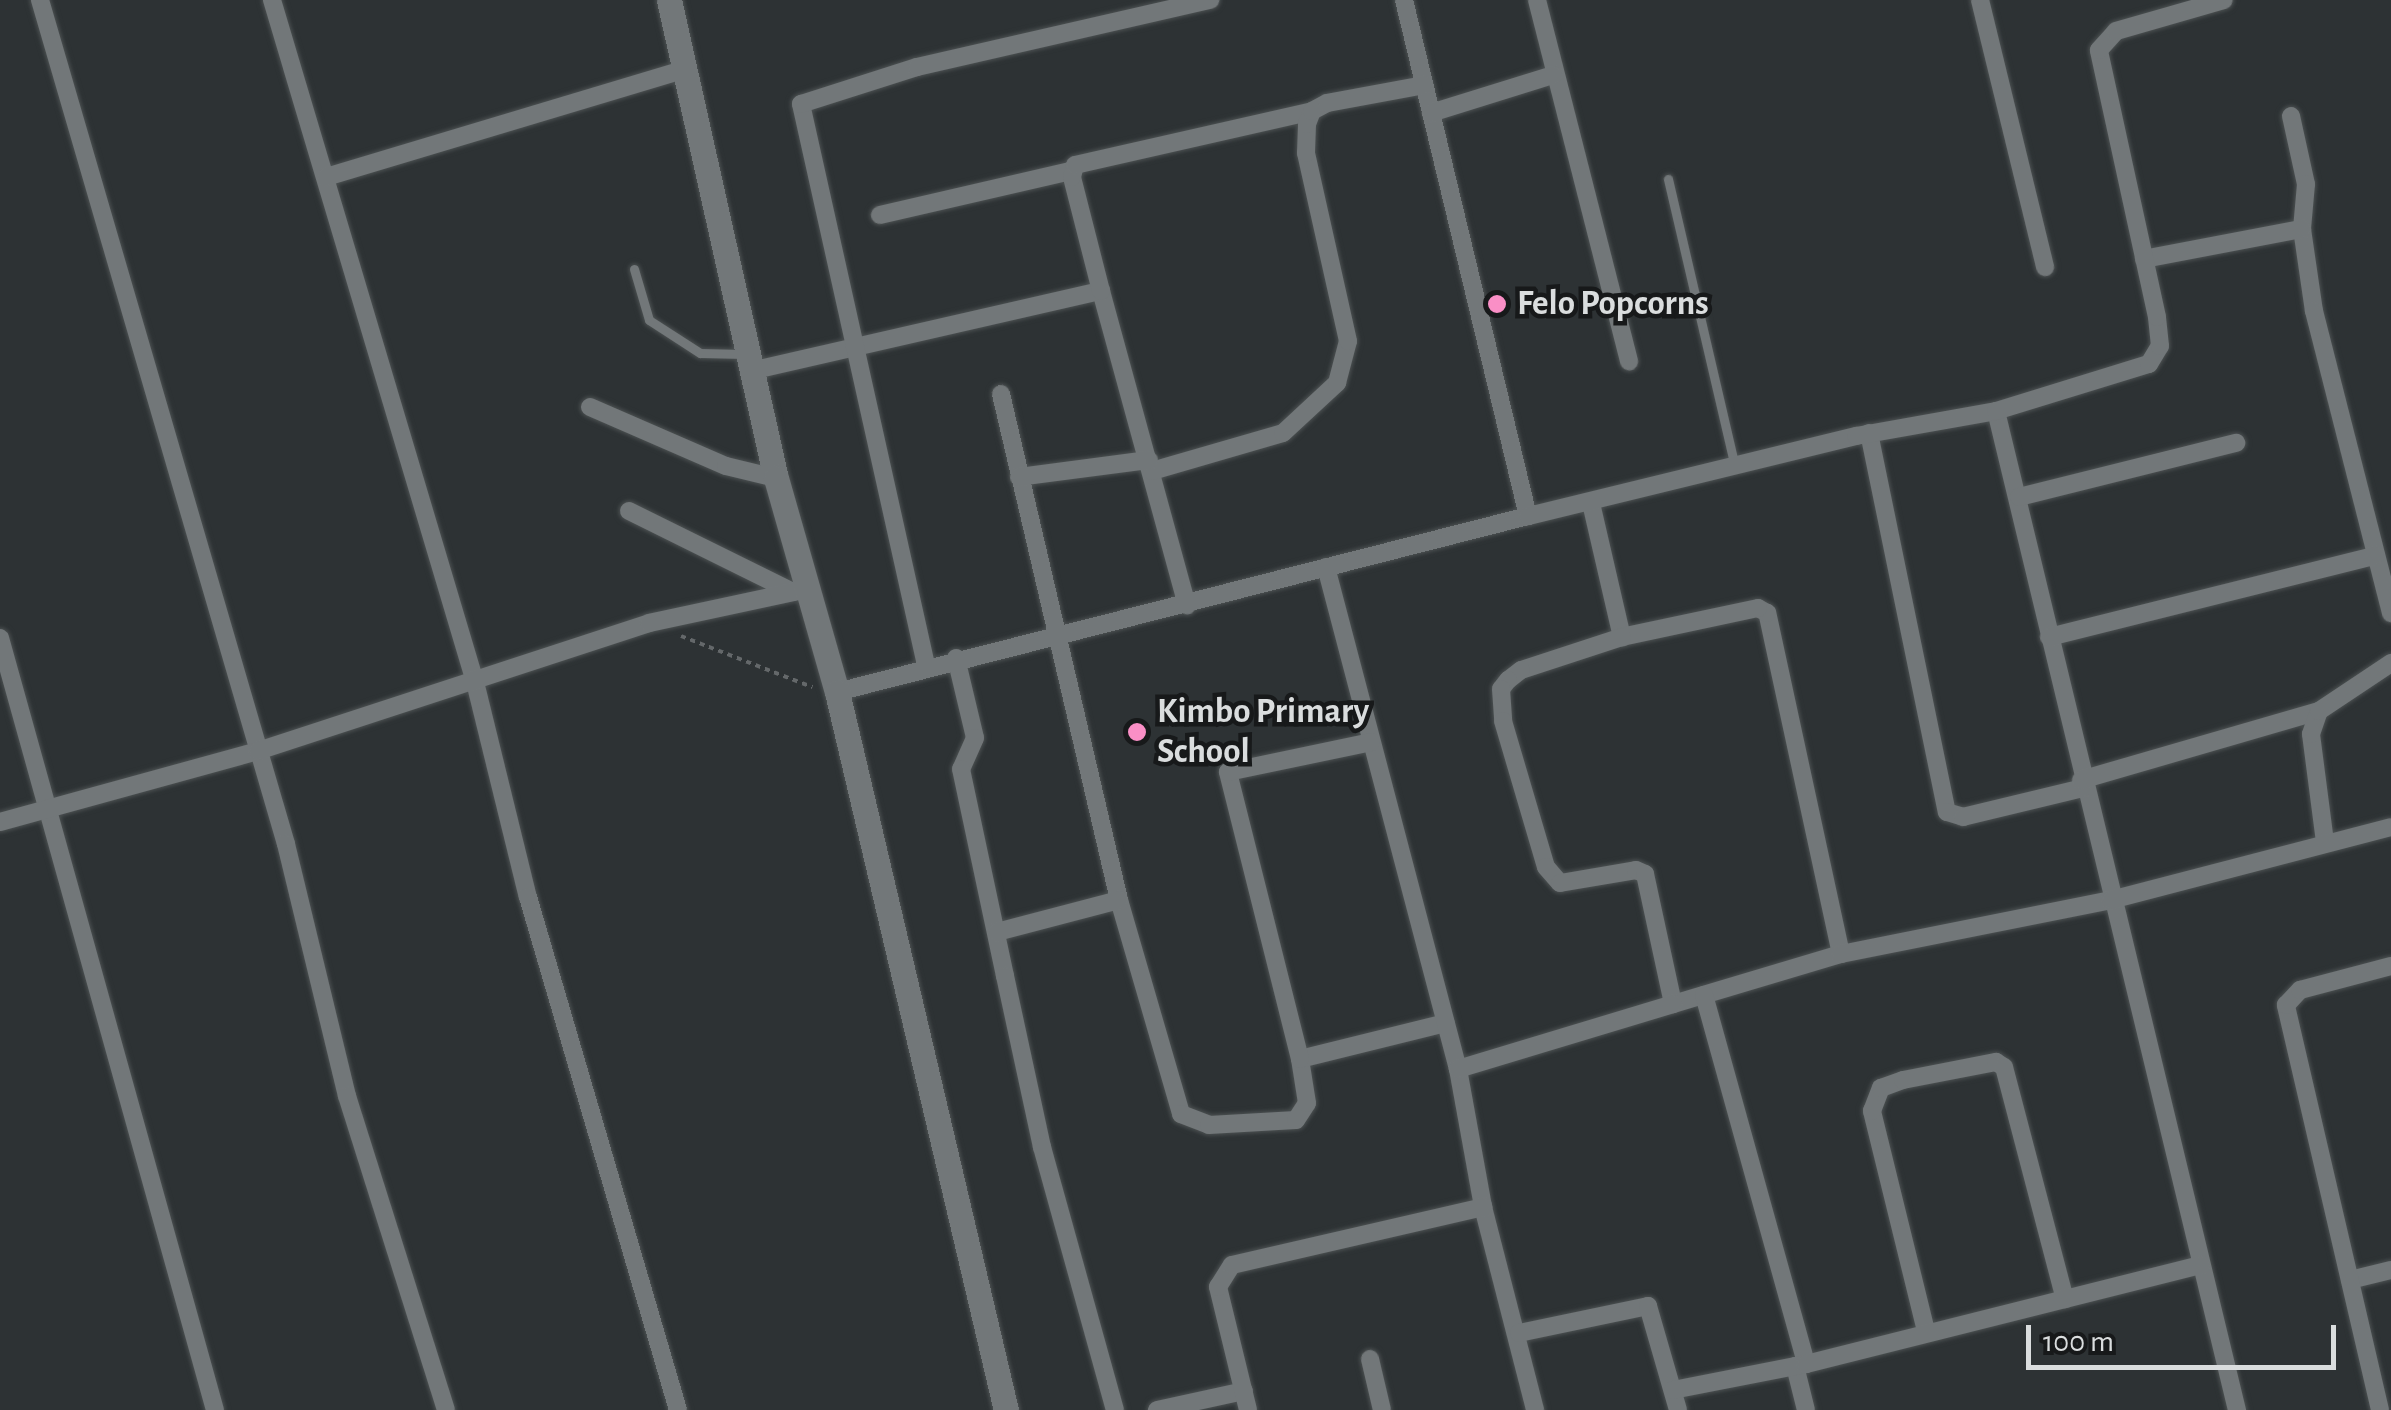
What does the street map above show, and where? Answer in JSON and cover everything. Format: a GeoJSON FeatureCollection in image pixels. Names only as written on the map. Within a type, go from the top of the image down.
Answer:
{"type":"FeatureCollection","features":[{"type":"Feature","properties":{"kind":"street"},"geometry":{"type":"LineString","coordinates":[[40,0],[258,751],[348,1096],[446,1410]]}},
{"type":"Feature","properties":{"kind":"street"},"geometry":{"type":"LineString","coordinates":[[272,0],[474,682],[528,897],[678,1410]]}},
{"type":"Feature","properties":{"kind":"street"},"geometry":{"type":"LineString","coordinates":[[669,0],[754,362],[800,590],[837,692],[1006,1410]]}},
{"type":"Feature","properties":{"kind":"street"},"geometry":{"type":"LineString","coordinates":[[926,666],[800,109],[804,101],[917,67],[1210,0]]}},
{"type":"Feature","properties":{"kind":"street"},"geometry":{"type":"LineString","coordinates":[[1404,0],[1528,516]]}},
{"type":"Feature","properties":{"kind":"street"},"geometry":{"type":"LineString","coordinates":[[1537,0],[1552,75],[1629,361]]}},
{"type":"Feature","properties":{"kind":"street"},"geometry":{"type":"LineString","coordinates":[[1980,0],[2045,266]]}},
{"type":"Feature","properties":{"kind":"street"},"geometry":{"type":"LineString","coordinates":[[837,692],[956,658],[1187,605],[1528,516],[1735,470],[1869,433],[1996,410],[2149,364],[2160,346],[2099,50],[2116,31],[2224,0]]}},
{"type":"Feature","properties":{"kind":"street"},"geometry":{"type":"LineString","coordinates":[[326,176],[686,69]]}},
{"type":"Feature","properties":{"kind":"street"},"geometry":{"type":"LineString","coordinates":[[1431,113],[1552,75]]}},
{"type":"Feature","properties":{"kind":"street"},"geometry":{"type":"LineString","coordinates":[[880,215],[1072,171],[1174,138],[1424,85]]}},
{"type":"Feature","properties":{"kind":"street"},"geometry":{"type":"LineString","coordinates":[[1019,477],[1150,466],[1283,433],[1323,402],[1346,365],[1348,341],[1306,152],[1312,111]]}},
{"type":"Feature","properties":{"kind":"street"},"geometry":{"type":"LineString","coordinates":[[2291,116],[2306,184],[2302,228],[2314,312],[2374,556],[2387,583],[2391,613]]}},
{"type":"Feature","properties":{"kind":"street"},"geometry":{"type":"LineString","coordinates":[[1072,171],[1187,605]]}},
{"type":"Feature","properties":{"kind":"street"},"geometry":{"type":"LineString","coordinates":[[2144,258],[2302,228]]}},
{"type":"Feature","properties":{"kind":"street"},"geometry":{"type":"LineString","coordinates":[[754,362],[854,348],[1102,291]]}},
{"type":"Feature","properties":{"kind":"street"},"geometry":{"type":"LineString","coordinates":[[1001,394],[1054,635],[1119,900],[1181,1114],[1209,1125],[1296,1120],[1307,1102],[1300,1060],[1256,904],[1228,772],[1372,742]]}},
{"type":"Feature","properties":{"kind":"street"},"geometry":{"type":"LineString","coordinates":[[590,408],[726,466],[776,478]]}},
{"type":"Feature","properties":{"kind":"street"},"geometry":{"type":"LineString","coordinates":[[1996,410],[2082,784],[2237,1410]]}},
{"type":"Feature","properties":{"kind":"street"},"geometry":{"type":"LineString","coordinates":[[1869,433],[1947,812],[1963,817],[2319,711],[2391,664]]}},
{"type":"Feature","properties":{"kind":"street"},"geometry":{"type":"LineString","coordinates":[[2019,497],[2236,443]]}},
{"type":"Feature","properties":{"kind":"street"},"geometry":{"type":"LineString","coordinates":[[1591,503],[1622,637]]}},
{"type":"Feature","properties":{"kind":"street"},"geometry":{"type":"LineString","coordinates":[[629,512],[800,590]]}},
{"type":"Feature","properties":{"kind":"street"},"geometry":{"type":"LineString","coordinates":[[2050,638],[2374,556]]}},
{"type":"Feature","properties":{"kind":"street"},"geometry":{"type":"LineString","coordinates":[[1326,567],[1458,1069],[1483,1207],[1519,1334],[1535,1410]]}},
{"type":"Feature","properties":{"kind":"street"},"geometry":{"type":"LineString","coordinates":[[0,822],[258,751],[650,622],[800,590]]}},
{"type":"Feature","properties":{"kind":"street"},"geometry":{"type":"LineString","coordinates":[[1673,1004],[1644,874],[1636,870],[1571,884],[1554,879],[1503,721],[1501,689],[1521,670],[1622,637],[1758,608],[1774,622],[1841,954]]}},
{"type":"Feature","properties":{"kind":"street"},"geometry":{"type":"LineString","coordinates":[[0,638],[216,1410]]}},
{"type":"Feature","properties":{"kind":"street"},"geometry":{"type":"LineString","coordinates":[[956,658],[975,738],[962,769],[1042,1147],[1115,1410]]}},
{"type":"Feature","properties":{"kind":"street"},"geometry":{"type":"LineString","coordinates":[[2319,711],[2311,734],[2325,842]]}},
{"type":"Feature","properties":{"kind":"street"},"geometry":{"type":"LineString","coordinates":[[1458,1069],[1841,954],[2111,900],[2391,827]]}},
{"type":"Feature","properties":{"kind":"street"},"geometry":{"type":"LineString","coordinates":[[997,932],[1119,900]]}},
{"type":"Feature","properties":{"kind":"street"},"geometry":{"type":"LineString","coordinates":[[2380,1410],[2286,1005],[2300,990],[2391,966]]}},
{"type":"Feature","properties":{"kind":"street"},"geometry":{"type":"LineString","coordinates":[[1704,994],[1800,1365],[1806,1410]]}},
{"type":"Feature","properties":{"kind":"street"},"geometry":{"type":"LineString","coordinates":[[1300,1060],[1446,1022]]}},
{"type":"Feature","properties":{"kind":"street"},"geometry":{"type":"LineString","coordinates":[[1926,1330],[1872,1110],[1881,1088],[1903,1080],[1996,1062],[2004,1067],[2066,1299]]}},
{"type":"Feature","properties":{"kind":"street"},"geometry":{"type":"LineString","coordinates":[[1248,1410],[1218,1288],[1232,1265],[1483,1207]]}},
{"type":"Feature","properties":{"kind":"street"},"geometry":{"type":"LineString","coordinates":[[1673,1390],[1800,1365],[1926,1330],[2201,1265]]}},
{"type":"Feature","properties":{"kind":"street"},"geometry":{"type":"LineString","coordinates":[[2350,1280],[2391,1270]]}},
{"type":"Feature","properties":{"kind":"street"},"geometry":{"type":"LineString","coordinates":[[1519,1334],[1640,1303],[1656,1318],[1678,1410]]}},
{"type":"Feature","properties":{"kind":"street"},"geometry":{"type":"LineString","coordinates":[[1370,1360],[1382,1410]]}},
{"type":"Feature","properties":{"kind":"street"},"geometry":{"type":"LineString","coordinates":[[1157,1410],[1244,1391]]}},
{"type":"Feature","properties":{"kind":"lane"},"geometry":{"type":"LineString","coordinates":[[1668,179],[1735,470]]}},
{"type":"Feature","properties":{"kind":"lane"},"geometry":{"type":"LineString","coordinates":[[634,269],[648,320],[700,353],[754,362]]}},
{"type":"Feature","properties":{"kind":"path"},"geometry":{"type":"LineString","coordinates":[[650,622],[789,682],[837,692]]}},
{"type":"Feature","properties":{"kind":"place","name":"Felo Popcorns"},"geometry":{"type":"Point","coordinates":[1497,304]}},
{"type":"Feature","properties":{"kind":"place","name":"Kimbo Primary School"},"geometry":{"type":"Point","coordinates":[1137,732]}}]}
